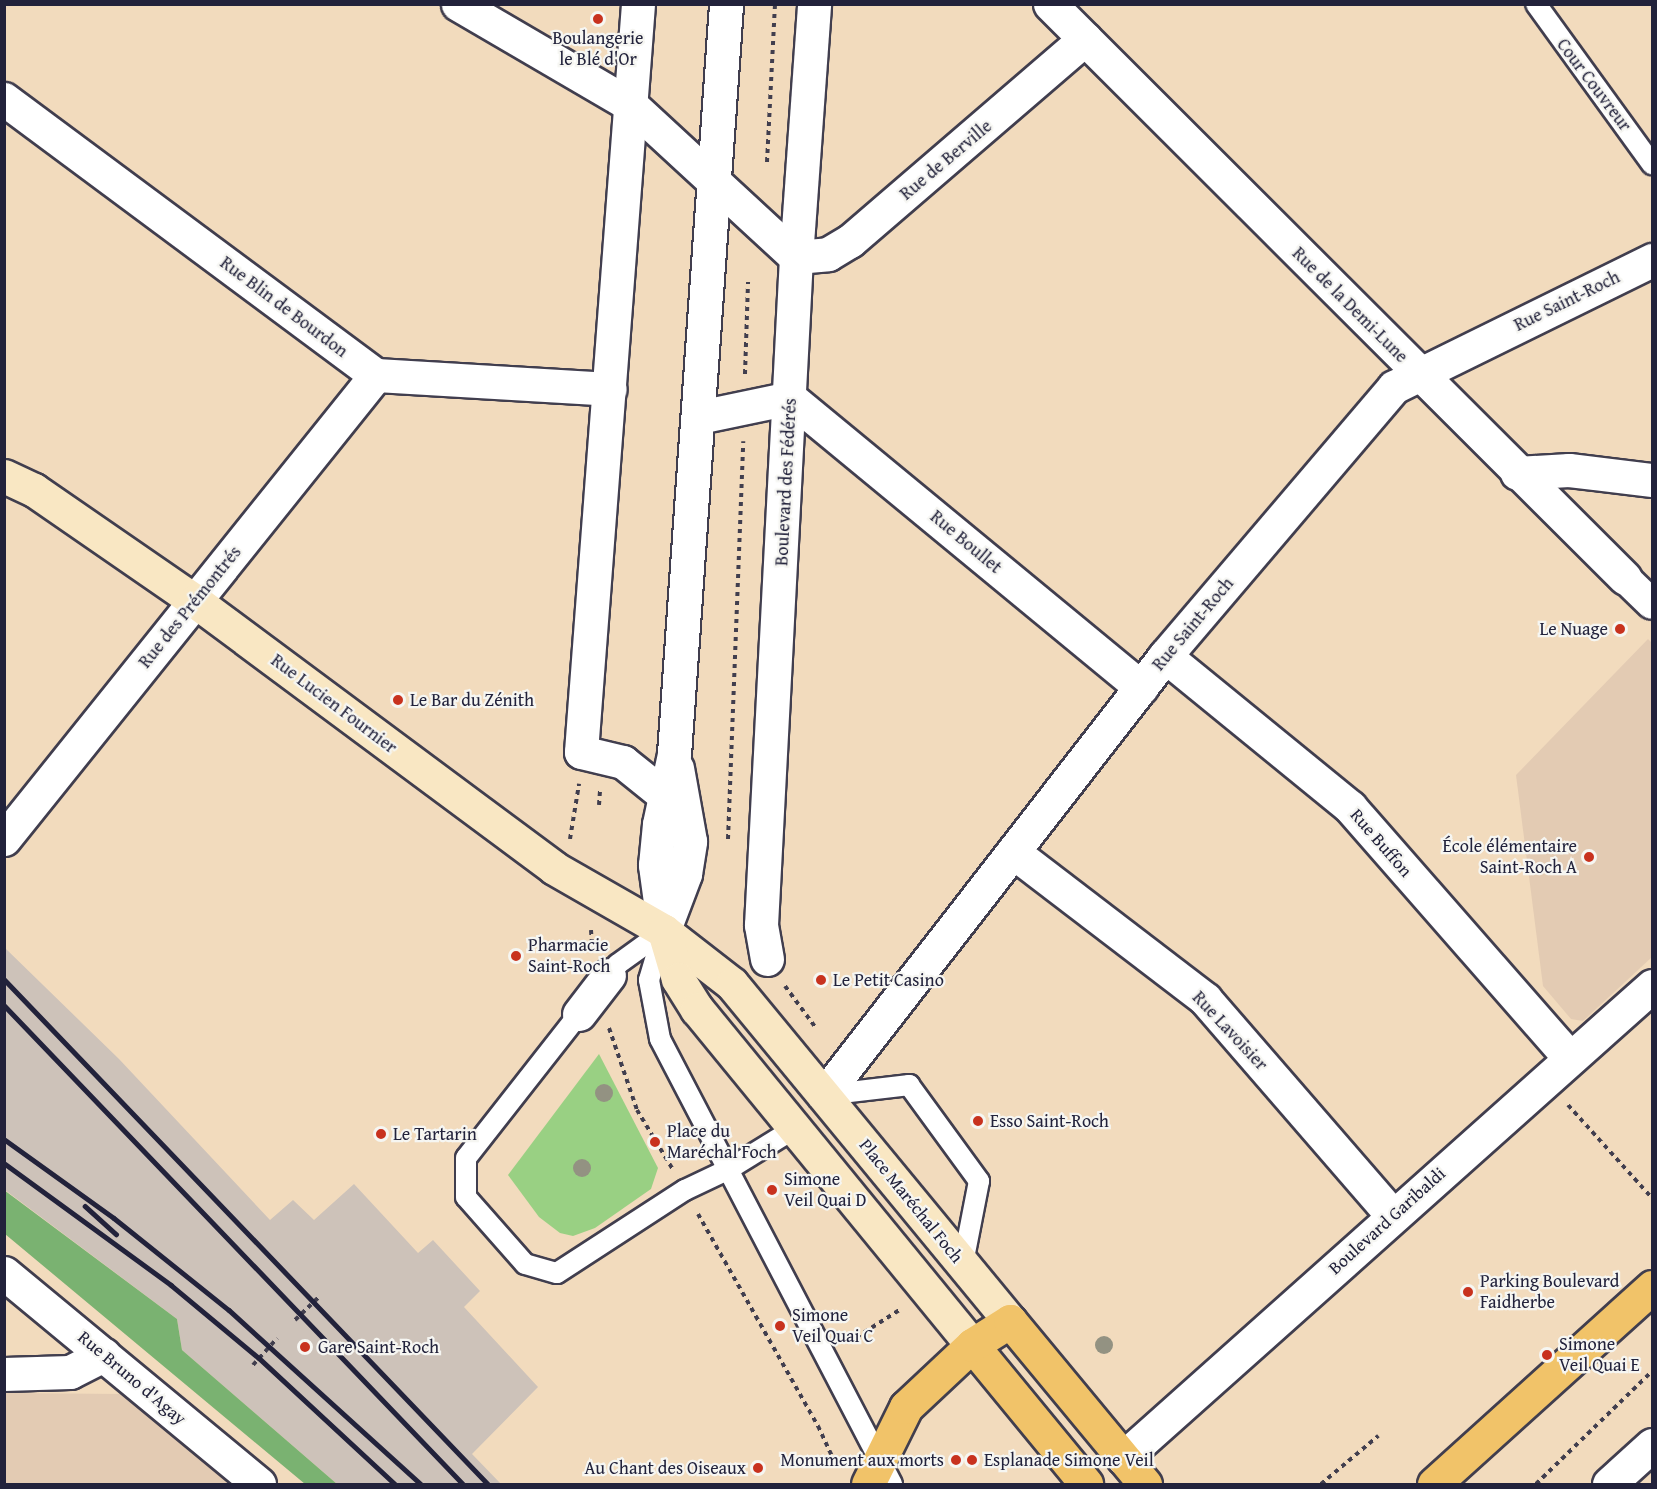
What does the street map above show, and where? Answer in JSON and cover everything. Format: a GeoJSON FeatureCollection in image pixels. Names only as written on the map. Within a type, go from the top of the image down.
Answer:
{"type":"FeatureCollection","features":[{"type":"Feature","properties":{"kind":"main road","name":"Rue Lucien Fournier"},"geometry":{"type":"LineString","coordinates":[[4,476],[34,490],[195,601],[554,868],[664,931]]}},
{"type":"Feature","properties":{"kind":"main road","name":"Place Maréchal Foch"},"geometry":{"type":"LineString","coordinates":[[664,931],[732,984],[1145,1485]]}},
{"type":"Feature","properties":{"kind":"main road"},"geometry":{"type":"LineString","coordinates":[[664,931],[678,979],[697,1009],[1086,1485]]}},
{"type":"Feature","properties":{"kind":"main road"},"geometry":{"type":"LineString","coordinates":[[1434,1485],[1653,1287]]}},
{"type":"Feature","properties":{"kind":"main road"},"geometry":{"type":"LineString","coordinates":[[870,1476],[906,1407],[972,1345],[1010,1321]]}},
{"type":"Feature","properties":{"kind":"main road"},"geometry":{"type":"LineString","coordinates":[[1454,1485],[1487,1436]]}},
{"type":"Feature","properties":{"kind":"street"},"geometry":{"type":"LineString","coordinates":[[458,4],[631,105],[796,257]]}},
{"type":"Feature","properties":{"kind":"street"},"geometry":{"type":"LineString","coordinates":[[638,4],[581,752],[623,762],[664,795]]}},
{"type":"Feature","properties":{"kind":"street"},"geometry":{"type":"LineString","coordinates":[[664,931],[655,865],[664,795],[674,754],[726,4]]}},
{"type":"Feature","properties":{"kind":"street","name":"Boulevard des Fédérés"},"geometry":{"type":"LineString","coordinates":[[767,959],[761,925],[796,257],[814,4]]}},
{"type":"Feature","properties":{"kind":"street","name":"Rue de la Demi-Lune"},"geometry":{"type":"LineString","coordinates":[[1050,4],[1517,473],[1653,604]]}},
{"type":"Feature","properties":{"kind":"street","name":"Rue de Berville"},"geometry":{"type":"LineString","coordinates":[[796,257],[828,254],[850,241],[1085,39]]}},
{"type":"Feature","properties":{"kind":"street","name":"Rue Blin de Bourdon"},"geometry":{"type":"LineString","coordinates":[[4,99],[376,375]]}},
{"type":"Feature","properties":{"kind":"street","name":"Rue Saint-Roch"},"geometry":{"type":"LineString","coordinates":[[824,1095],[1165,656],[1394,387],[1418,373],[1653,260]]}},
{"type":"Feature","properties":{"kind":"street"},"geometry":{"type":"LineString","coordinates":[[376,375],[610,389]]}},
{"type":"Feature","properties":{"kind":"street","name":"Rue des Prémontrés"},"geometry":{"type":"LineString","coordinates":[[4,839],[376,375]]}},
{"type":"Feature","properties":{"kind":"street"},"geometry":{"type":"LineString","coordinates":[[699,417],[790,398]]}},
{"type":"Feature","properties":{"kind":"street","name":"Rue Boullet"},"geometry":{"type":"LineString","coordinates":[[790,398],[1141,687]]}},
{"type":"Feature","properties":{"kind":"street"},"geometry":{"type":"LineString","coordinates":[[1517,473],[1569,470],[1653,480]]}},
{"type":"Feature","properties":{"kind":"street","name":"Rue Buffon"},"geometry":{"type":"LineString","coordinates":[[1165,656],[1350,807],[1570,1058]]}},
{"type":"Feature","properties":{"kind":"street"},"geometry":{"type":"LineString","coordinates":[[664,931],[686,874],[690,841],[674,754]]}},
{"type":"Feature","properties":{"kind":"street","name":"Rue Lavoisier"},"geometry":{"type":"LineString","coordinates":[[1013,852],[1205,999],[1393,1216]]}},
{"type":"Feature","properties":{"kind":"street","name":"Boulevard Garibaldi"},"geometry":{"type":"LineString","coordinates":[[1123,1458],[1653,986]]}},
{"type":"Feature","properties":{"kind":"street","name":"Rue Bruno d'Agay"},"geometry":{"type":"LineString","coordinates":[[4,1273],[259,1485]]}},
{"type":"Feature","properties":{"kind":"street"},"geometry":{"type":"LineString","coordinates":[[4,1374],[70,1372],[104,1355]]}},
{"type":"Feature","properties":{"kind":"street"},"geometry":{"type":"LineString","coordinates":[[1609,1485],[1653,1445]]}},
{"type":"Feature","properties":{"kind":"lane","name":"Cour Couvreur"},"geometry":{"type":"LineString","coordinates":[[1536,4],[1653,164]]}},
{"type":"Feature","properties":{"kind":"lane"},"geometry":{"type":"LineString","coordinates":[[664,931],[618,963],[466,1158],[466,1197],[525,1264],[557,1273],[685,1190],[729,1169],[795,1128]]}},
{"type":"Feature","properties":{"kind":"lane"},"geometry":{"type":"LineString","coordinates":[[664,931],[649,980],[660,1039],[823,1352],[870,1476]]}},
{"type":"Feature","properties":{"kind":"lane"},"geometry":{"type":"LineString","coordinates":[[824,1095],[909,1085],[979,1181],[963,1263]]}},
{"type":"Feature","properties":{"kind":"path"},"geometry":{"type":"LineString","coordinates":[[728,839],[748,282]]}},
{"type":"Feature","properties":{"kind":"path"},"geometry":{"type":"LineString","coordinates":[[568,847],[578,802],[581,752]]}},
{"type":"Feature","properties":{"kind":"path"},"geometry":{"type":"LineString","coordinates":[[583,924],[592,931],[594,994],[638,1110],[818,1426],[870,1476]]}},
{"type":"Feature","properties":{"kind":"path"},"geometry":{"type":"LineString","coordinates":[[767,959],[847,1066]]}},
{"type":"Feature","properties":{"kind":"path"},"geometry":{"type":"LineString","coordinates":[[1546,1080],[1653,1198]]}},
{"type":"Feature","properties":{"kind":"path"},"geometry":{"type":"LineString","coordinates":[[823,1352],[860,1338],[927,1290]]}},
{"type":"Feature","properties":{"kind":"path"},"geometry":{"type":"LineString","coordinates":[[295,1320],[320,1296]]}},
{"type":"Feature","properties":{"kind":"path"},"geometry":{"type":"LineString","coordinates":[[253,1365],[277,1338]]}},
{"type":"Feature","properties":{"kind":"path"},"geometry":{"type":"LineString","coordinates":[[1536,1485],[1653,1371]]}},
{"type":"Feature","properties":{"kind":"path"},"geometry":{"type":"LineString","coordinates":[[1321,1485],[1378,1436]]}},
{"type":"Feature","properties":{"kind":"shaded area","name":"École élémentaire Saint-Roch A"},"geometry":{"type":"Polygon","coordinates":[[[1648,639],[1652,643],[1652,957],[1583,1021],[1571,1019],[1543,986],[1516,775],[1648,639]]]}},
{"type":"Feature","properties":{"kind":"shaded area"},"geometry":{"type":"Polygon","coordinates":[[[4,947],[119,1059],[270,1220],[293,1200],[314,1220],[354,1184],[418,1253],[433,1240],[480,1291],[464,1307],[538,1387],[472,1454],[501,1484],[337,1484],[182,1350],[177,1319],[5,1190],[4,947]]]}},
{"type":"Feature","properties":{"kind":"shaded area"},"geometry":{"type":"Polygon","coordinates":[[[5,1393],[122,1394],[231,1484],[5,1484],[5,1393]]]}},
{"type":"Feature","properties":{"kind":"green space"},"geometry":{"type":"Polygon","coordinates":[[[599,1054],[658,1168],[651,1189],[595,1228],[573,1236],[560,1233],[539,1217],[508,1175],[599,1054]]]}},
{"type":"Feature","properties":{"kind":"green space"},"geometry":{"type":"Polygon","coordinates":[[[4,1190],[177,1319],[182,1350],[337,1484],[305,1484],[5,1234],[4,1190]]]}},
{"type":"Feature","properties":{"kind":"railway"},"geometry":{"type":"LineString","coordinates":[[4,979],[488,1484]]}},
{"type":"Feature","properties":{"kind":"railway"},"geometry":{"type":"LineString","coordinates":[[4,1005],[463,1484]]}},
{"type":"Feature","properties":{"kind":"railway"},"geometry":{"type":"LineString","coordinates":[[4,1139],[114,1218],[229,1310],[421,1484]]}},
{"type":"Feature","properties":{"kind":"railway"},"geometry":{"type":"LineString","coordinates":[[4,1163],[171,1285],[259,1358],[395,1484]]}},
{"type":"Feature","properties":{"kind":"railway"},"geometry":{"type":"LineString","coordinates":[[85,1206],[116,1234]]}},
{"type":"Feature","properties":{"kind":"place","name":"Boulangerie le Blé d'Or"},"geometry":{"type":"Point","coordinates":[598,19]}},
{"type":"Feature","properties":{"kind":"place","name":"Le Nuage"},"geometry":{"type":"Point","coordinates":[1620,629]}},
{"type":"Feature","properties":{"kind":"place","name":"Le Bar du Zénith"},"geometry":{"type":"Point","coordinates":[398,700]}},
{"type":"Feature","properties":{"kind":"place","name":"École élémentaire Saint-Roch A"},"geometry":{"type":"Point","coordinates":[1589,857]}},
{"type":"Feature","properties":{"kind":"place","name":"Pharmacie Saint-Roch"},"geometry":{"type":"Point","coordinates":[516,956]}},
{"type":"Feature","properties":{"kind":"place","name":"Le Petit Casino"},"geometry":{"type":"Point","coordinates":[821,980]}},
{"type":"Feature","properties":{"kind":"place","name":"Esso Saint-Roch"},"geometry":{"type":"Point","coordinates":[978,1121]}},
{"type":"Feature","properties":{"kind":"place","name":"Le Tartarin"},"geometry":{"type":"Point","coordinates":[381,1134]}},
{"type":"Feature","properties":{"kind":"place","name":"Place du Maréchal Foch"},"geometry":{"type":"Point","coordinates":[655,1142]}},
{"type":"Feature","properties":{"kind":"place","name":"Simone Veil Quai D"},"geometry":{"type":"Point","coordinates":[772,1190]}},
{"type":"Feature","properties":{"kind":"place","name":"Parking Boulevard Faidherbe"},"geometry":{"type":"Point","coordinates":[1468,1292]}},
{"type":"Feature","properties":{"kind":"place","name":"Simone Veil Quai C"},"geometry":{"type":"Point","coordinates":[780,1326]}},
{"type":"Feature","properties":{"kind":"place","name":"Gare Saint-Roch"},"geometry":{"type":"Point","coordinates":[305,1347]}},
{"type":"Feature","properties":{"kind":"place","name":"Simone Veil Quai E"},"geometry":{"type":"Point","coordinates":[1547,1355]}},
{"type":"Feature","properties":{"kind":"place","name":"Monument aux morts"},"geometry":{"type":"Point","coordinates":[956,1460]}},
{"type":"Feature","properties":{"kind":"place","name":"Esplanade Simone Veil"},"geometry":{"type":"Point","coordinates":[972,1460]}},
{"type":"Feature","properties":{"kind":"place","name":"Au Chant des Oiseaux"},"geometry":{"type":"Point","coordinates":[758,1468]}}]}
